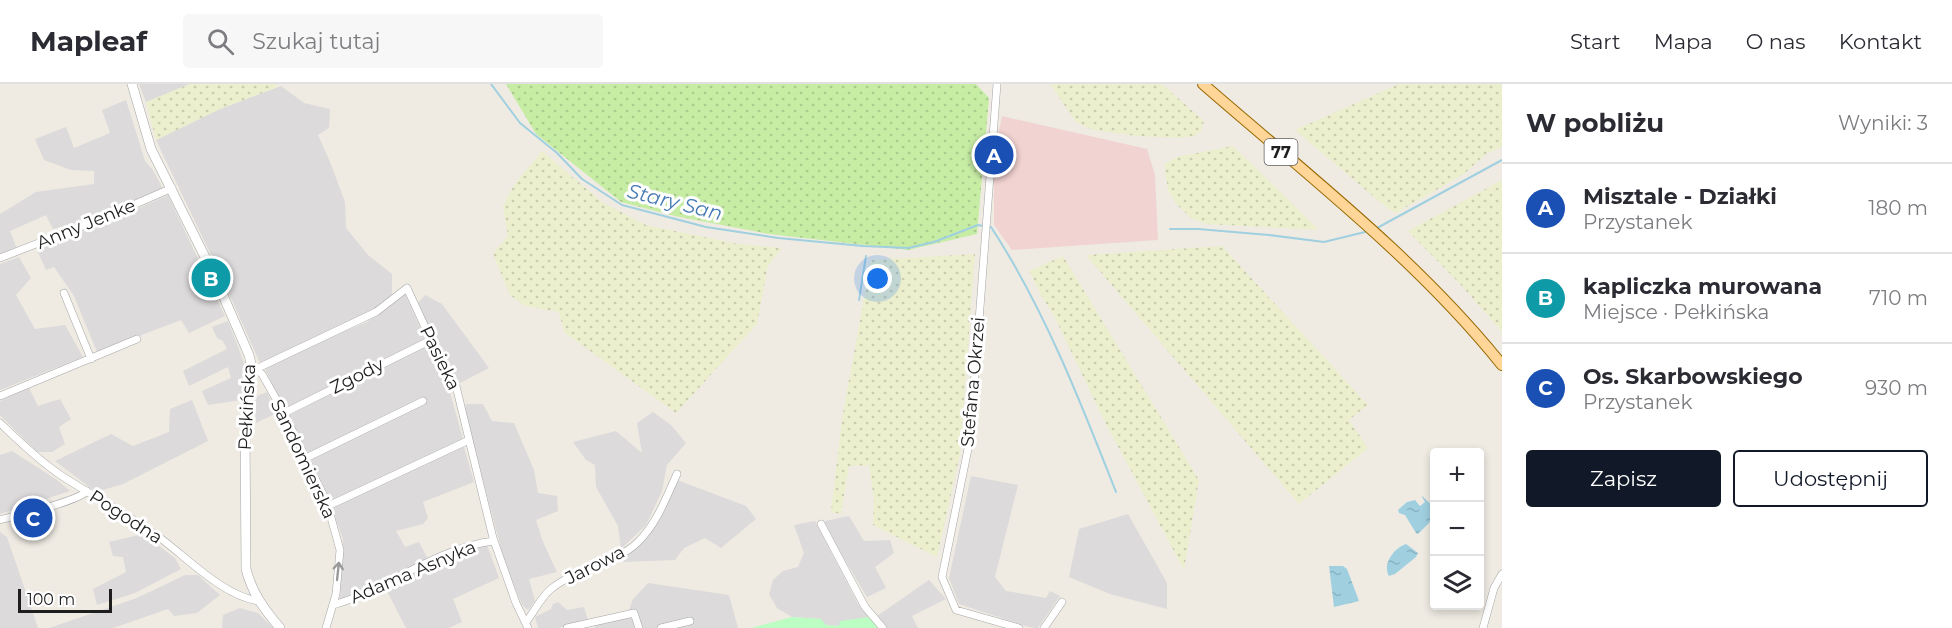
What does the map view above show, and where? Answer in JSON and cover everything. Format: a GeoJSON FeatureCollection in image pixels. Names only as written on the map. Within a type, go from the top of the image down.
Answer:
{"type":"FeatureCollection","features":[{"type":"Feature","properties":{"kind":"main road","name":"77"},"geometry":{"type":"LineString","coordinates":[[1203,84],[1383,242],[1466,322],[1502,364]]}},
{"type":"Feature","properties":{"kind":"street","name":"Stefana Okrzei"},"geometry":{"type":"LineString","coordinates":[[997,84],[970,439],[942,577],[956,610],[1019,628]]}},
{"type":"Feature","properties":{"kind":"street","name":"Pełkińska"},"geometry":{"type":"LineString","coordinates":[[133,89],[148,141],[245,342],[255,369],[245,426],[244,543],[246,569],[250,585],[258,601],[280,628]]}},
{"type":"Feature","properties":{"kind":"street","name":"Anny Jenke"},"geometry":{"type":"LineString","coordinates":[[0,258],[108,216],[172,188]]}},
{"type":"Feature","properties":{"kind":"street","name":"Pasieka"},"geometry":{"type":"LineString","coordinates":[[255,369],[376,312],[407,288],[430,340],[456,386],[494,541],[516,603],[527,625]]}},
{"type":"Feature","properties":{"kind":"street"},"geometry":{"type":"LineString","coordinates":[[64,293],[91,358]]}},
{"type":"Feature","properties":{"kind":"street"},"geometry":{"type":"LineString","coordinates":[[0,396],[137,339]]}},
{"type":"Feature","properties":{"kind":"street","name":"Zgody"},"geometry":{"type":"LineString","coordinates":[[284,413],[430,340]]}},
{"type":"Feature","properties":{"kind":"street","name":"Sandomierska"},"geometry":{"type":"LineString","coordinates":[[255,369],[262,374],[284,413],[328,506],[340,550],[336,594],[326,628]]}},
{"type":"Feature","properties":{"kind":"street"},"geometry":{"type":"LineString","coordinates":[[306,458],[423,401]]}},
{"type":"Feature","properties":{"kind":"street","name":"Pogodna"},"geometry":{"type":"LineString","coordinates":[[0,423],[36,457],[152,532],[230,591],[247,599],[258,601]]}},
{"type":"Feature","properties":{"kind":"street"},"geometry":{"type":"LineString","coordinates":[[328,506],[469,440]]}},
{"type":"Feature","properties":{"kind":"street","name":"Jarowa"},"geometry":{"type":"LineString","coordinates":[[527,625],[550,590],[567,579],[623,553],[637,543],[654,524],[677,474]]}},
{"type":"Feature","properties":{"kind":"street"},"geometry":{"type":"LineString","coordinates":[[0,520],[70,500],[87,491]]}},
{"type":"Feature","properties":{"kind":"street"},"geometry":{"type":"LineString","coordinates":[[821,524],[865,607],[883,628]]}},
{"type":"Feature","properties":{"kind":"street","name":"Adama Asnyka"},"geometry":{"type":"LineString","coordinates":[[333,605],[356,598],[464,547],[494,541]]}},
{"type":"Feature","properties":{"kind":"street"},"geometry":{"type":"LineString","coordinates":[[1483,628],[1494,588],[1502,574]]}},
{"type":"Feature","properties":{"kind":"street"},"geometry":{"type":"LineString","coordinates":[[1044,628],[1062,602]]}},
{"type":"Feature","properties":{"kind":"street"},"geometry":{"type":"LineString","coordinates":[[567,628],[634,613],[639,628]]}},
{"type":"Feature","properties":{"kind":"street"},"geometry":{"type":"LineString","coordinates":[[662,628],[690,621]]}},
{"type":"Feature","properties":{"kind":"shaded area"},"geometry":{"type":"Polygon","coordinates":[[[139,84],[190,84],[146,102],[139,84]]]}},
{"type":"Feature","properties":{"kind":"shaded area"},"geometry":{"type":"Polygon","coordinates":[[[281,86],[304,103],[330,109],[329,128],[318,135],[345,202],[346,228],[368,255],[392,274],[392,294],[373,312],[260,363],[156,140],[220,109],[281,86]]]}},
{"type":"Feature","properties":{"kind":"shaded area"},"geometry":{"type":"Polygon","coordinates":[[[126,100],[145,161],[153,170],[163,189],[91,219],[53,229],[46,215],[10,231],[17,249],[0,256],[0,214],[36,192],[94,184],[94,171],[71,170],[44,160],[35,139],[66,127],[74,148],[110,133],[102,110],[126,100]]]}},
{"type":"Feature","properties":{"kind":"shaded area"},"geometry":{"type":"Polygon","coordinates":[[[1002,116],[1147,149],[1155,175],[1158,240],[1012,250],[994,225],[994,154],[1002,116]]]}},
{"type":"Feature","properties":{"kind":"shaded area"},"geometry":{"type":"Polygon","coordinates":[[[168,195],[225,316],[189,333],[181,320],[97,352],[74,296],[54,267],[46,270],[37,250],[168,195]]]}},
{"type":"Feature","properties":{"kind":"shaded area"},"geometry":{"type":"Polygon","coordinates":[[[19,257],[31,278],[16,295],[35,329],[65,325],[83,357],[0,390],[0,264],[19,257]]]}},
{"type":"Feature","properties":{"kind":"shaded area"},"geometry":{"type":"Polygon","coordinates":[[[405,294],[425,339],[285,410],[265,369],[367,322],[405,294]]]}},
{"type":"Feature","properties":{"kind":"shaded area"},"geometry":{"type":"Polygon","coordinates":[[[425,295],[442,304],[489,368],[458,384],[417,304],[425,295]]]}},
{"type":"Feature","properties":{"kind":"shaded area"},"geometry":{"type":"Polygon","coordinates":[[[228,321],[245,365],[241,400],[208,405],[202,391],[231,378],[228,367],[189,386],[183,371],[227,349],[223,341],[217,338],[212,327],[228,321]]]}},
{"type":"Feature","properties":{"kind":"shaded area"},"geometry":{"type":"Polygon","coordinates":[[[426,344],[449,389],[463,439],[330,501],[309,454],[288,416],[426,344]]]}},
{"type":"Feature","properties":{"kind":"shaded area"},"geometry":{"type":"Polygon","coordinates":[[[29,388],[38,406],[60,399],[71,419],[59,427],[65,444],[52,452],[37,452],[0,415],[0,401],[29,388]]]}},
{"type":"Feature","properties":{"kind":"shaded area"},"geometry":{"type":"Polygon","coordinates":[[[267,392],[277,413],[256,423],[254,397],[267,392]]]}},
{"type":"Feature","properties":{"kind":"shaded area"},"geometry":{"type":"Polygon","coordinates":[[[192,400],[208,441],[123,484],[96,492],[55,461],[111,434],[133,446],[169,432],[170,409],[192,400]]]}},
{"type":"Feature","properties":{"kind":"shaded area"},"geometry":{"type":"Polygon","coordinates":[[[466,404],[483,404],[492,421],[514,423],[534,470],[538,493],[557,496],[558,511],[536,520],[557,572],[529,579],[535,601],[528,610],[522,605],[504,560],[465,411],[466,404]]]}},
{"type":"Feature","properties":{"kind":"shaded area"},"geometry":{"type":"Polygon","coordinates":[[[653,412],[671,425],[686,443],[667,465],[662,491],[646,525],[621,549],[618,526],[596,487],[595,465],[586,460],[573,442],[616,431],[642,453],[637,423],[653,412]]]}},
{"type":"Feature","properties":{"kind":"shaded area"},"geometry":{"type":"Polygon","coordinates":[[[464,447],[474,482],[423,502],[428,518],[423,524],[396,531],[405,547],[419,542],[428,559],[349,599],[340,600],[343,539],[331,506],[446,453],[464,447]]]}},
{"type":"Feature","properties":{"kind":"shaded area"},"geometry":{"type":"Polygon","coordinates":[[[12,451],[70,491],[0,514],[0,455],[12,451]]]}},
{"type":"Feature","properties":{"kind":"shaded area"},"geometry":{"type":"Polygon","coordinates":[[[971,476],[1018,485],[995,577],[1006,591],[1046,598],[1050,591],[1060,596],[1038,628],[959,604],[949,578],[971,476]]]}},
{"type":"Feature","properties":{"kind":"shaded area"},"geometry":{"type":"Polygon","coordinates":[[[677,480],[746,506],[756,519],[721,548],[705,538],[684,548],[675,560],[623,562],[626,554],[637,546],[677,480]]]}},
{"type":"Feature","properties":{"kind":"shaded area"},"geometry":{"type":"Polygon","coordinates":[[[1128,514],[1167,583],[1167,609],[1110,594],[1069,577],[1079,529],[1128,514]]]}},
{"type":"Feature","properties":{"kind":"shaded area"},"geometry":{"type":"Polygon","coordinates":[[[849,516],[864,541],[890,540],[894,553],[875,567],[886,588],[867,597],[824,525],[825,521],[849,516]]]}},
{"type":"Feature","properties":{"kind":"shaded area"},"geometry":{"type":"Polygon","coordinates":[[[815,521],[858,604],[870,617],[839,626],[826,625],[821,619],[792,617],[777,608],[769,594],[773,580],[783,571],[798,567],[804,553],[794,525],[815,521]]]}},
{"type":"Feature","properties":{"kind":"shaded area"},"geometry":{"type":"Polygon","coordinates":[[[0,532],[7,537],[38,628],[0,628],[0,532]]]}},
{"type":"Feature","properties":{"kind":"shaded area"},"geometry":{"type":"Polygon","coordinates":[[[143,534],[175,558],[181,569],[135,593],[97,605],[93,589],[126,572],[123,557],[113,556],[109,542],[143,534]]]}},
{"type":"Feature","properties":{"kind":"shaded area"},"geometry":{"type":"Polygon","coordinates":[[[487,545],[499,578],[453,599],[462,622],[449,628],[406,628],[385,587],[475,547],[487,545]]]}},
{"type":"Feature","properties":{"kind":"shaded area"},"geometry":{"type":"Polygon","coordinates":[[[185,575],[198,575],[220,595],[197,613],[174,616],[168,609],[113,628],[49,628],[137,598],[185,575]]]}},
{"type":"Feature","properties":{"kind":"shaded area"},"geometry":{"type":"Polygon","coordinates":[[[929,580],[946,599],[912,616],[918,628],[887,628],[877,616],[929,580]]]}},
{"type":"Feature","properties":{"kind":"shaded area"},"geometry":{"type":"Polygon","coordinates":[[[648,583],[729,595],[738,628],[595,628],[594,624],[629,610],[633,599],[648,583]]]}},
{"type":"Feature","properties":{"kind":"shaded area"},"geometry":{"type":"Polygon","coordinates":[[[558,602],[567,610],[584,607],[588,620],[558,628],[538,628],[535,617],[551,609],[553,604],[558,602]]]}},
{"type":"Feature","properties":{"kind":"shaded area"},"geometry":{"type":"Polygon","coordinates":[[[240,608],[258,613],[273,628],[222,628],[223,615],[240,608]]]}},
{"type":"Feature","properties":{"kind":"green space"},"geometry":{"type":"Polygon","coordinates":[[[190,84],[276,84],[277,87],[220,109],[156,140],[146,102],[190,84]]]}},
{"type":"Feature","properties":{"kind":"green space"},"geometry":{"type":"Polygon","coordinates":[[[506,84],[976,84],[989,98],[977,234],[908,250],[769,234],[675,216],[621,202],[536,134],[506,84]]]}},
{"type":"Feature","properties":{"kind":"green space"},"geometry":{"type":"Polygon","coordinates":[[[1050,84],[1162,84],[1204,121],[1201,131],[1195,136],[1179,138],[1137,136],[1093,130],[1076,122],[1050,84]]]}},
{"type":"Feature","properties":{"kind":"green space"},"geometry":{"type":"Polygon","coordinates":[[[1399,84],[1502,84],[1502,147],[1486,154],[1464,174],[1396,213],[1387,208],[1295,130],[1399,84]]]}},
{"type":"Feature","properties":{"kind":"green space"},"geometry":{"type":"Polygon","coordinates":[[[1232,146],[1319,230],[1206,224],[1191,218],[1177,205],[1168,190],[1164,164],[1177,157],[1232,146]]]}},
{"type":"Feature","properties":{"kind":"green space"},"geometry":{"type":"Polygon","coordinates":[[[542,151],[602,202],[646,225],[738,244],[782,248],[768,266],[757,324],[676,413],[564,332],[559,312],[525,306],[510,295],[493,254],[508,236],[503,206],[514,185],[542,151]]]}},
{"type":"Feature","properties":{"kind":"green space"},"geometry":{"type":"Polygon","coordinates":[[[1502,180],[1502,332],[1461,285],[1408,231],[1502,180]]]}},
{"type":"Feature","properties":{"kind":"green space"},"geometry":{"type":"Polygon","coordinates":[[[1222,246],[1368,405],[1349,420],[1368,448],[1299,504],[1086,255],[1222,246]]]}},
{"type":"Feature","properties":{"kind":"green space"},"geometry":{"type":"Polygon","coordinates":[[[975,254],[960,454],[937,557],[873,525],[874,500],[869,465],[849,466],[841,514],[831,512],[842,418],[871,260],[975,254]]]}},
{"type":"Feature","properties":{"kind":"green space"},"geometry":{"type":"Polygon","coordinates":[[[1063,256],[1199,480],[1184,570],[1105,422],[1054,316],[1029,271],[1063,256]]]}},
{"type":"Feature","properties":{"kind":"green space"},"geometry":{"type":"Polygon","coordinates":[[[877,616],[887,628],[751,628],[792,617],[821,619],[826,625],[839,626],[840,621],[877,616]]]}},
{"type":"Feature","properties":{"kind":"water"},"geometry":{"type":"Polygon","coordinates":[[[1421,495],[1430,503],[1430,522],[1418,534],[1405,515],[1399,513],[1398,510],[1407,502],[1415,500],[1420,506],[1425,502],[1421,495]]]}},
{"type":"Feature","properties":{"kind":"water"},"geometry":{"type":"Polygon","coordinates":[[[1406,544],[1418,553],[1416,557],[1395,574],[1389,576],[1387,566],[1390,557],[1406,544]]]}},
{"type":"Feature","properties":{"kind":"water"},"geometry":{"type":"Polygon","coordinates":[[[1329,566],[1343,566],[1347,569],[1359,601],[1334,607],[1329,566]]]}},
{"type":"Feature","properties":{"kind":"waterway","name":"Stary San"},"geometry":{"type":"LineString","coordinates":[[491,84],[520,123],[557,153],[582,179],[622,205],[706,227],[778,238],[863,246],[908,248],[934,242],[978,225],[983,226]]}},
{"type":"Feature","properties":{"kind":"waterway"},"geometry":{"type":"LineString","coordinates":[[1377,228],[1502,160]]}},
{"type":"Feature","properties":{"kind":"waterway"},"geometry":{"type":"LineString","coordinates":[[989,227],[1010,258],[1045,323],[1116,492]]}},
{"type":"Feature","properties":{"kind":"waterway"},"geometry":{"type":"LineString","coordinates":[[1170,229],[1198,229],[1324,242],[1369,231]]}},
{"type":"Feature","properties":{"kind":"waterway"},"geometry":{"type":"LineString","coordinates":[[859,300],[866,256]]}},
{"type":"Feature","properties":{"kind":"place","name":"Misztale - Działki"},"geometry":{"type":"Point","coordinates":[994,155]}},
{"type":"Feature","properties":{"kind":"place","name":"kapliczka murowana"},"geometry":{"type":"Point","coordinates":[211,278]}},
{"type":"Feature","properties":{"kind":"place","name":"Os. Skarbowskiego"},"geometry":{"type":"Point","coordinates":[33,518]}}]}
